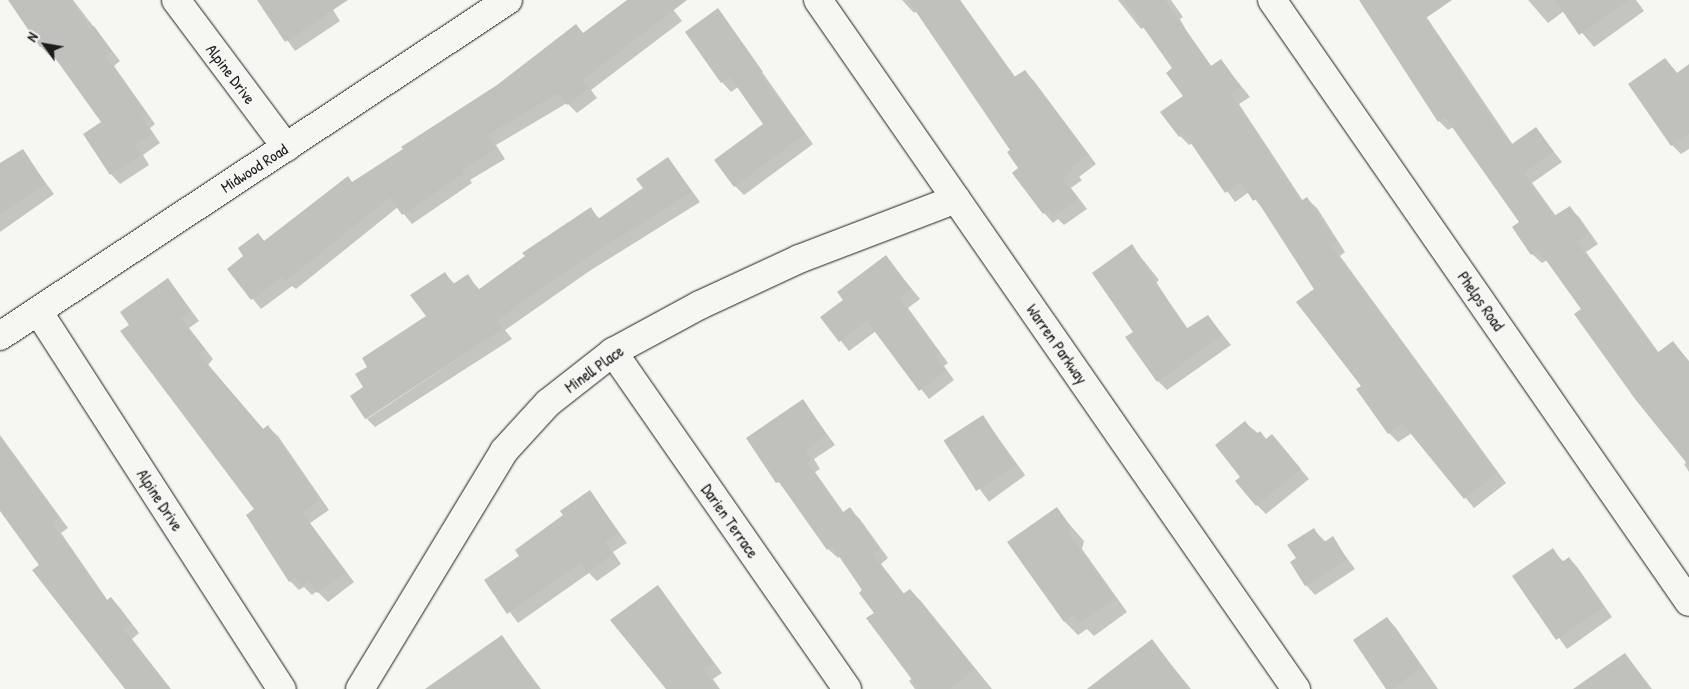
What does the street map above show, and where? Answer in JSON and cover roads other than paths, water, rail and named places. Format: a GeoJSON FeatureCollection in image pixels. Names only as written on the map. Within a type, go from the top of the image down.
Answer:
{"type":"FeatureCollection","features":[{"type":"Feature","properties":{"kind":"street","name":"Alpine Drive"},"geometry":{"type":"LineString","coordinates":[[176,0],[286,147]]}},
{"type":"Feature","properties":{"kind":"street","name":"Midwood Road"},"geometry":{"type":"LineString","coordinates":[[0,336],[508,0]]}},
{"type":"Feature","properties":{"kind":"street","name":"Warren Parkway"},"geometry":{"type":"LineString","coordinates":[[818,0],[1296,689]]}},
{"type":"Feature","properties":{"kind":"street","name":"Phelps Road"},"geometry":{"type":"LineString","coordinates":[[1272,0],[1689,602]]}},
{"type":"Feature","properties":{"kind":"street","name":"Minell Place"},"geometry":{"type":"LineString","coordinates":[[360,689],[504,452],[548,403],[613,352],[700,305],[799,259],[956,199]]}},
{"type":"Feature","properties":{"kind":"street","name":"Alpine Drive"},"geometry":{"type":"LineString","coordinates":[[38,311],[282,689]]}},
{"type":"Feature","properties":{"kind":"street","name":"Darien Terrace"},"geometry":{"type":"LineString","coordinates":[[613,352],[847,689]]}}]}
